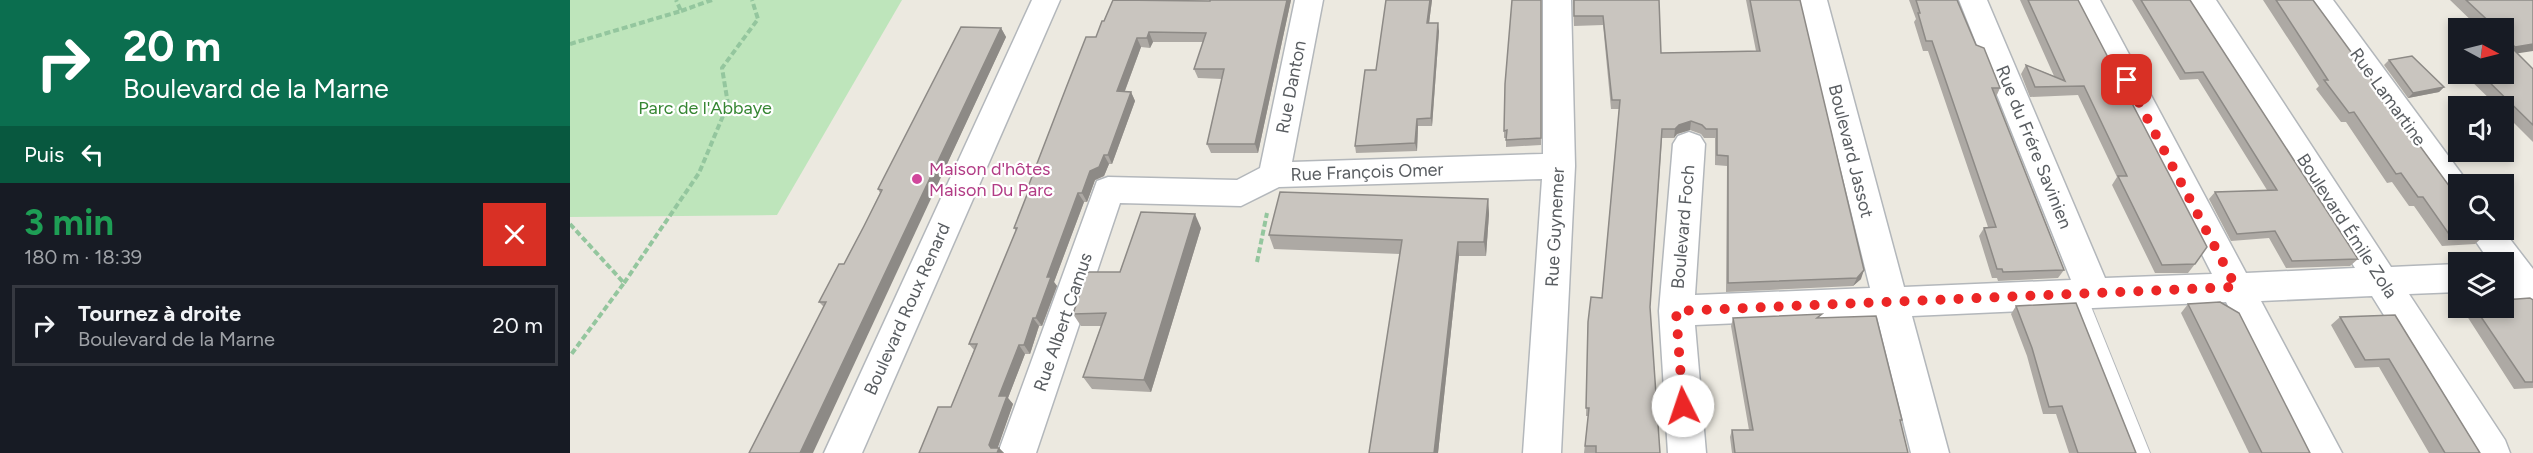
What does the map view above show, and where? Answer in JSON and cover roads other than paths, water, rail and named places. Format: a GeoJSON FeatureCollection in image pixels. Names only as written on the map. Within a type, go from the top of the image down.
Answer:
{"type":"FeatureCollection","features":[{"type":"Feature","properties":{"kind":"street","name":"Boulevard Roux Renard"},"geometry":{"type":"LineString","coordinates":[[843,453],[1046,0]]}},
{"type":"Feature","properties":{"kind":"street","name":"Rue Danton"},"geometry":{"type":"LineString","coordinates":[[1274,175],[1309,0]]}},
{"type":"Feature","properties":{"kind":"street","name":"Rue Guynemer"},"geometry":{"type":"LineString","coordinates":[[1542,453],[1559,165],[1557,0]]}},
{"type":"Feature","properties":{"kind":"street","name":"Boulevard Jassot"},"geometry":{"type":"LineString","coordinates":[[1813,0],[1930,453]]}},
{"type":"Feature","properties":{"kind":"street","name":"Rue du Frére Savinien"},"geometry":{"type":"LineString","coordinates":[[1973,0],[2085,293]]}},
{"type":"Feature","properties":{"kind":"street"},"geometry":{"type":"LineString","coordinates":[[2086,0],[2323,453]]}},
{"type":"Feature","properties":{"kind":"street","name":"Boulevard Émile Zola"},"geometry":{"type":"LineString","coordinates":[[2202,0],[2491,453]]}},
{"type":"Feature","properties":{"kind":"street","name":"Rue Lamartine"},"geometry":{"type":"LineString","coordinates":[[2318,0],[2448,179]]}},
{"type":"Feature","properties":{"kind":"street","name":"Boulevard Foch"},"geometry":{"type":"LineString","coordinates":[[1687,453],[1676,311],[1689,144]]}},
{"type":"Feature","properties":{"kind":"street","name":"Rue François Omer"},"geometry":{"type":"LineString","coordinates":[[1108,190],[1241,193],[1274,175],[1559,165]]}},
{"type":"Feature","properties":{"kind":"street","name":"Rue Albert Camus"},"geometry":{"type":"LineString","coordinates":[[1017,453],[1108,190]]}},
{"type":"Feature","properties":{"kind":"street"},"geometry":{"type":"LineString","coordinates":[[2491,240],[2518,282]]}},
{"type":"Feature","properties":{"kind":"street"},"geometry":{"type":"LineString","coordinates":[[1676,311],[2448,278]]}},
{"type":"Feature","properties":{"kind":"lane"},"geometry":{"type":"LineString","coordinates":[[2085,293],[2139,453]]}},
{"type":"Feature","properties":{"kind":"place","name":"Maison d'hôtes Maison Du Parc"},"geometry":{"type":"Point","coordinates":[917,179]}},
{"type":"Feature","properties":{"kind":"park label","name":"Parc de l'Abbaye"},"geometry":{"type":"Point","coordinates":[705,108]}}]}
